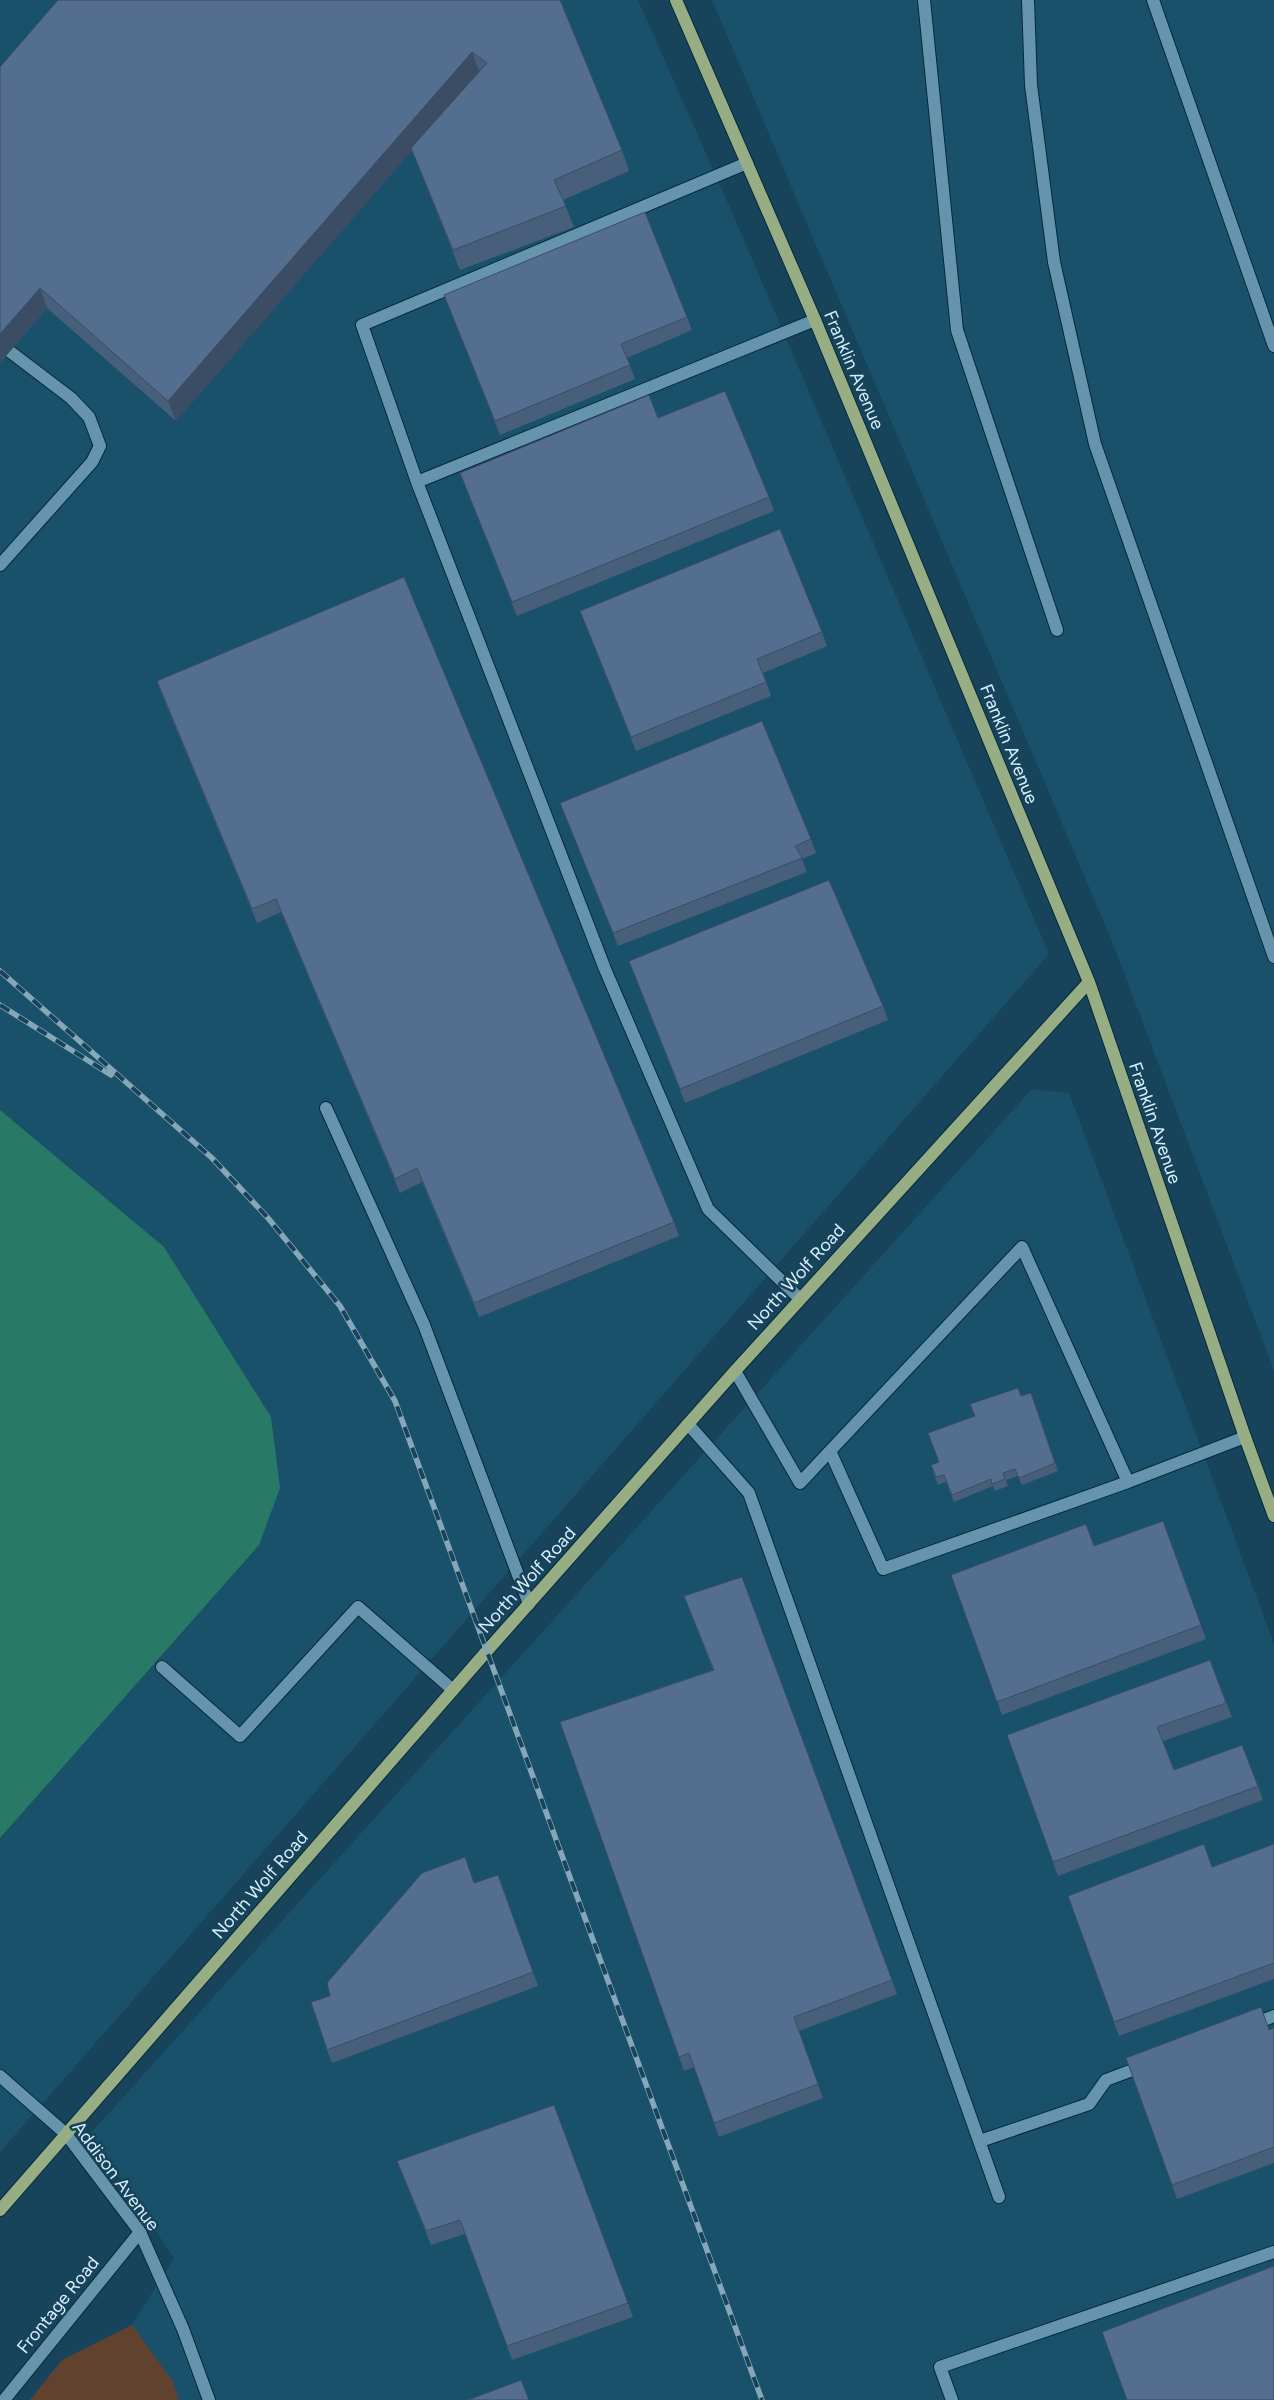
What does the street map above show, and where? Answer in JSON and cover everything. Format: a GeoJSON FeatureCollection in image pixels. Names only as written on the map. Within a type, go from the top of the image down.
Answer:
{"type":"FeatureCollection","features":[{"type":"Feature","properties":{"kind":"main road","name":"Franklin Avenue"},"geometry":{"type":"LineString","coordinates":[[676,0],[815,320],[1089,982],[1244,1437],[1274,1516]]}},
{"type":"Feature","properties":{"kind":"main road","name":"North Wolf Road"},"geometry":{"type":"LineString","coordinates":[[0,2210],[453,1690],[799,1298],[1089,982]]}},
{"type":"Feature","properties":{"kind":"street"},"geometry":{"type":"LineString","coordinates":[[924,0],[957,330],[1057,630]]}},
{"type":"Feature","properties":{"kind":"street"},"geometry":{"type":"LineString","coordinates":[[1028,0],[1031,85],[1054,262],[1095,444],[1274,957]]}},
{"type":"Feature","properties":{"kind":"street"},"geometry":{"type":"LineString","coordinates":[[1153,0],[1274,346]]}},
{"type":"Feature","properties":{"kind":"street"},"geometry":{"type":"LineString","coordinates":[[747,162],[362,325],[417,482],[605,968],[708,1209],[799,1298]]}},
{"type":"Feature","properties":{"kind":"street"},"geometry":{"type":"LineString","coordinates":[[417,482],[815,320]]}},
{"type":"Feature","properties":{"kind":"street"},"geometry":{"type":"LineString","coordinates":[[0,344],[71,398],[88,417],[100,446],[92,462],[0,565]]}},
{"type":"Feature","properties":{"kind":"street"},"geometry":{"type":"LineString","coordinates":[[326,1108],[424,1325],[529,1604]]}},
{"type":"Feature","properties":{"kind":"street"},"geometry":{"type":"LineString","coordinates":[[735,1371],[800,1484],[1022,1247],[1128,1482]]}},
{"type":"Feature","properties":{"kind":"street"},"geometry":{"type":"LineString","coordinates":[[688,1424],[749,1493],[999,2197]]}},
{"type":"Feature","properties":{"kind":"street"},"geometry":{"type":"LineString","coordinates":[[830,1451],[883,1570],[1128,1482],[1244,1437]]}},
{"type":"Feature","properties":{"kind":"street"},"geometry":{"type":"LineString","coordinates":[[162,1667],[240,1736],[358,1607],[453,1690]]}},
{"type":"Feature","properties":{"kind":"street"},"geometry":{"type":"LineString","coordinates":[[1238,2030],[1274,2016]]}},
{"type":"Feature","properties":{"kind":"street"},"geometry":{"type":"LineString","coordinates":[[980,2141],[1089,2104],[1106,2080],[1159,2060]]}},
{"type":"Feature","properties":{"kind":"street","name":"Addison Avenue"},"geometry":{"type":"LineString","coordinates":[[0,2076],[66,2134],[140,2232],[183,2329],[209,2400]]}},
{"type":"Feature","properties":{"kind":"street","name":"Frontage Road"},"geometry":{"type":"LineString","coordinates":[[4,2400],[140,2232]]}},
{"type":"Feature","properties":{"kind":"street"},"geometry":{"type":"LineString","coordinates":[[952,2400],[940,2367],[1274,2252]]}},
{"type":"Feature","properties":{"kind":"shaded area"},"geometry":{"type":"Polygon","coordinates":[[[0,0],[638,0],[734,217],[1049,954],[0,2152],[0,0]]]}},
{"type":"Feature","properties":{"kind":"shaded area"},"geometry":{"type":"Polygon","coordinates":[[[712,0],[1274,0],[1274,1370],[1112,941],[712,0]]]}},
{"type":"Feature","properties":{"kind":"shaded area"},"geometry":{"type":"Polygon","coordinates":[[[1032,1089],[1069,1093],[1274,1644],[1274,2400],[30,2400],[62,2360],[132,2325],[174,2258],[90,2134],[1032,1089]]]}},
{"type":"Feature","properties":{"kind":"shaded area"},"geometry":{"type":"Polygon","coordinates":[[[0,1110],[164,1247],[271,1417],[280,1488],[259,1545],[0,1838],[0,1110]]]}},
{"type":"Feature","properties":{"kind":"shaded area"},"geometry":{"type":"Polygon","coordinates":[[[132,2325],[173,2382],[179,2400],[30,2400],[62,2360],[132,2325]]]}},
{"type":"Feature","properties":{"kind":"building"},"geometry":{"type":"Polygon","coordinates":[[[58,0],[560,0],[622,150],[554,180],[566,206],[453,250],[411,148],[487,63],[472,52],[168,401],[40,288],[0,334],[0,67],[58,0]]]}},
{"type":"Feature","properties":{"kind":"building"},"geometry":{"type":"Polygon","coordinates":[[[645,212],[687,317],[621,344],[630,365],[495,421],[444,295],[645,212]]]}},
{"type":"Feature","properties":{"kind":"building"},"geometry":{"type":"Polygon","coordinates":[[[725,391],[769,497],[512,602],[460,473],[649,395],[658,418],[725,391]]]}},
{"type":"Feature","properties":{"kind":"building"},"geometry":{"type":"Polygon","coordinates":[[[780,529],[822,632],[757,659],[766,682],[631,737],[580,611],[780,529]]]}},
{"type":"Feature","properties":{"kind":"building"},"geometry":{"type":"Polygon","coordinates":[[[404,577],[674,1222],[474,1303],[417,1168],[395,1179],[276,899],[252,909],[157,681],[404,577]]]}},
{"type":"Feature","properties":{"kind":"building"},"geometry":{"type":"Polygon","coordinates":[[[762,721],[811,839],[795,846],[802,858],[613,933],[560,803],[762,721]]]}},
{"type":"Feature","properties":{"kind":"building"},"geometry":{"type":"Polygon","coordinates":[[[829,880],[883,1006],[680,1089],[629,961],[829,880]]]}},
{"type":"Feature","properties":{"kind":"building"},"geometry":{"type":"Polygon","coordinates":[[[1018,1388],[1021,1396],[1031,1393],[1055,1463],[1019,1478],[1015,1469],[1003,1473],[1005,1479],[992,1484],[991,1479],[952,1495],[944,1475],[936,1477],[931,1465],[939,1462],[928,1433],[975,1416],[970,1404],[1018,1388]]]}},
{"type":"Feature","properties":{"kind":"building"},"geometry":{"type":"Polygon","coordinates":[[[1163,1521],[1201,1625],[997,1702],[951,1575],[1086,1524],[1094,1546],[1163,1521]]]}},
{"type":"Feature","properties":{"kind":"building"},"geometry":{"type":"Polygon","coordinates":[[[742,1577],[892,1980],[794,2017],[818,2084],[714,2123],[689,2053],[679,2057],[560,1722],[714,1670],[684,1596],[742,1577]]]}},
{"type":"Feature","properties":{"kind":"building"},"geometry":{"type":"Polygon","coordinates":[[[1210,1660],[1226,1703],[1157,1727],[1174,1770],[1242,1745],[1258,1786],[1053,1862],[1007,1735],[1210,1660]]]}},
{"type":"Feature","properties":{"kind":"building"},"geometry":{"type":"Polygon","coordinates":[[[1204,1844],[1212,1867],[1274,1844],[1274,1963],[1114,2022],[1068,1896],[1204,1844]]]}},
{"type":"Feature","properties":{"kind":"building"},"geometry":{"type":"Polygon","coordinates":[[[465,1857],[474,1883],[498,1875],[533,1972],[327,2050],[311,2002],[330,1996],[327,1983],[422,1873],[465,1857]]]}},
{"type":"Feature","properties":{"kind":"building"},"geometry":{"type":"Polygon","coordinates":[[[1261,2007],[1269,2030],[1274,2028],[1274,2147],[1172,2185],[1126,2058],[1261,2007]]]}},
{"type":"Feature","properties":{"kind":"building"},"geometry":{"type":"Polygon","coordinates":[[[554,2105],[628,2303],[507,2346],[460,2220],[426,2231],[397,2161],[554,2105]]]}},
{"type":"Feature","properties":{"kind":"building"},"geometry":{"type":"Polygon","coordinates":[[[1274,2266],[1274,2400],[1127,2400],[1102,2332],[1274,2266]]]}},
{"type":"Feature","properties":{"kind":"building"},"geometry":{"type":"Polygon","coordinates":[[[521,2380],[529,2400],[468,2400],[521,2380]]]}},
{"type":"Feature","properties":{"kind":"railway"},"geometry":{"type":"LineString","coordinates":[[0,971],[212,1158],[268,1218],[340,1306],[395,1401],[762,2400]]}},
{"type":"Feature","properties":{"kind":"railway"},"geometry":{"type":"LineString","coordinates":[[0,1005],[111,1075]]}}]}
